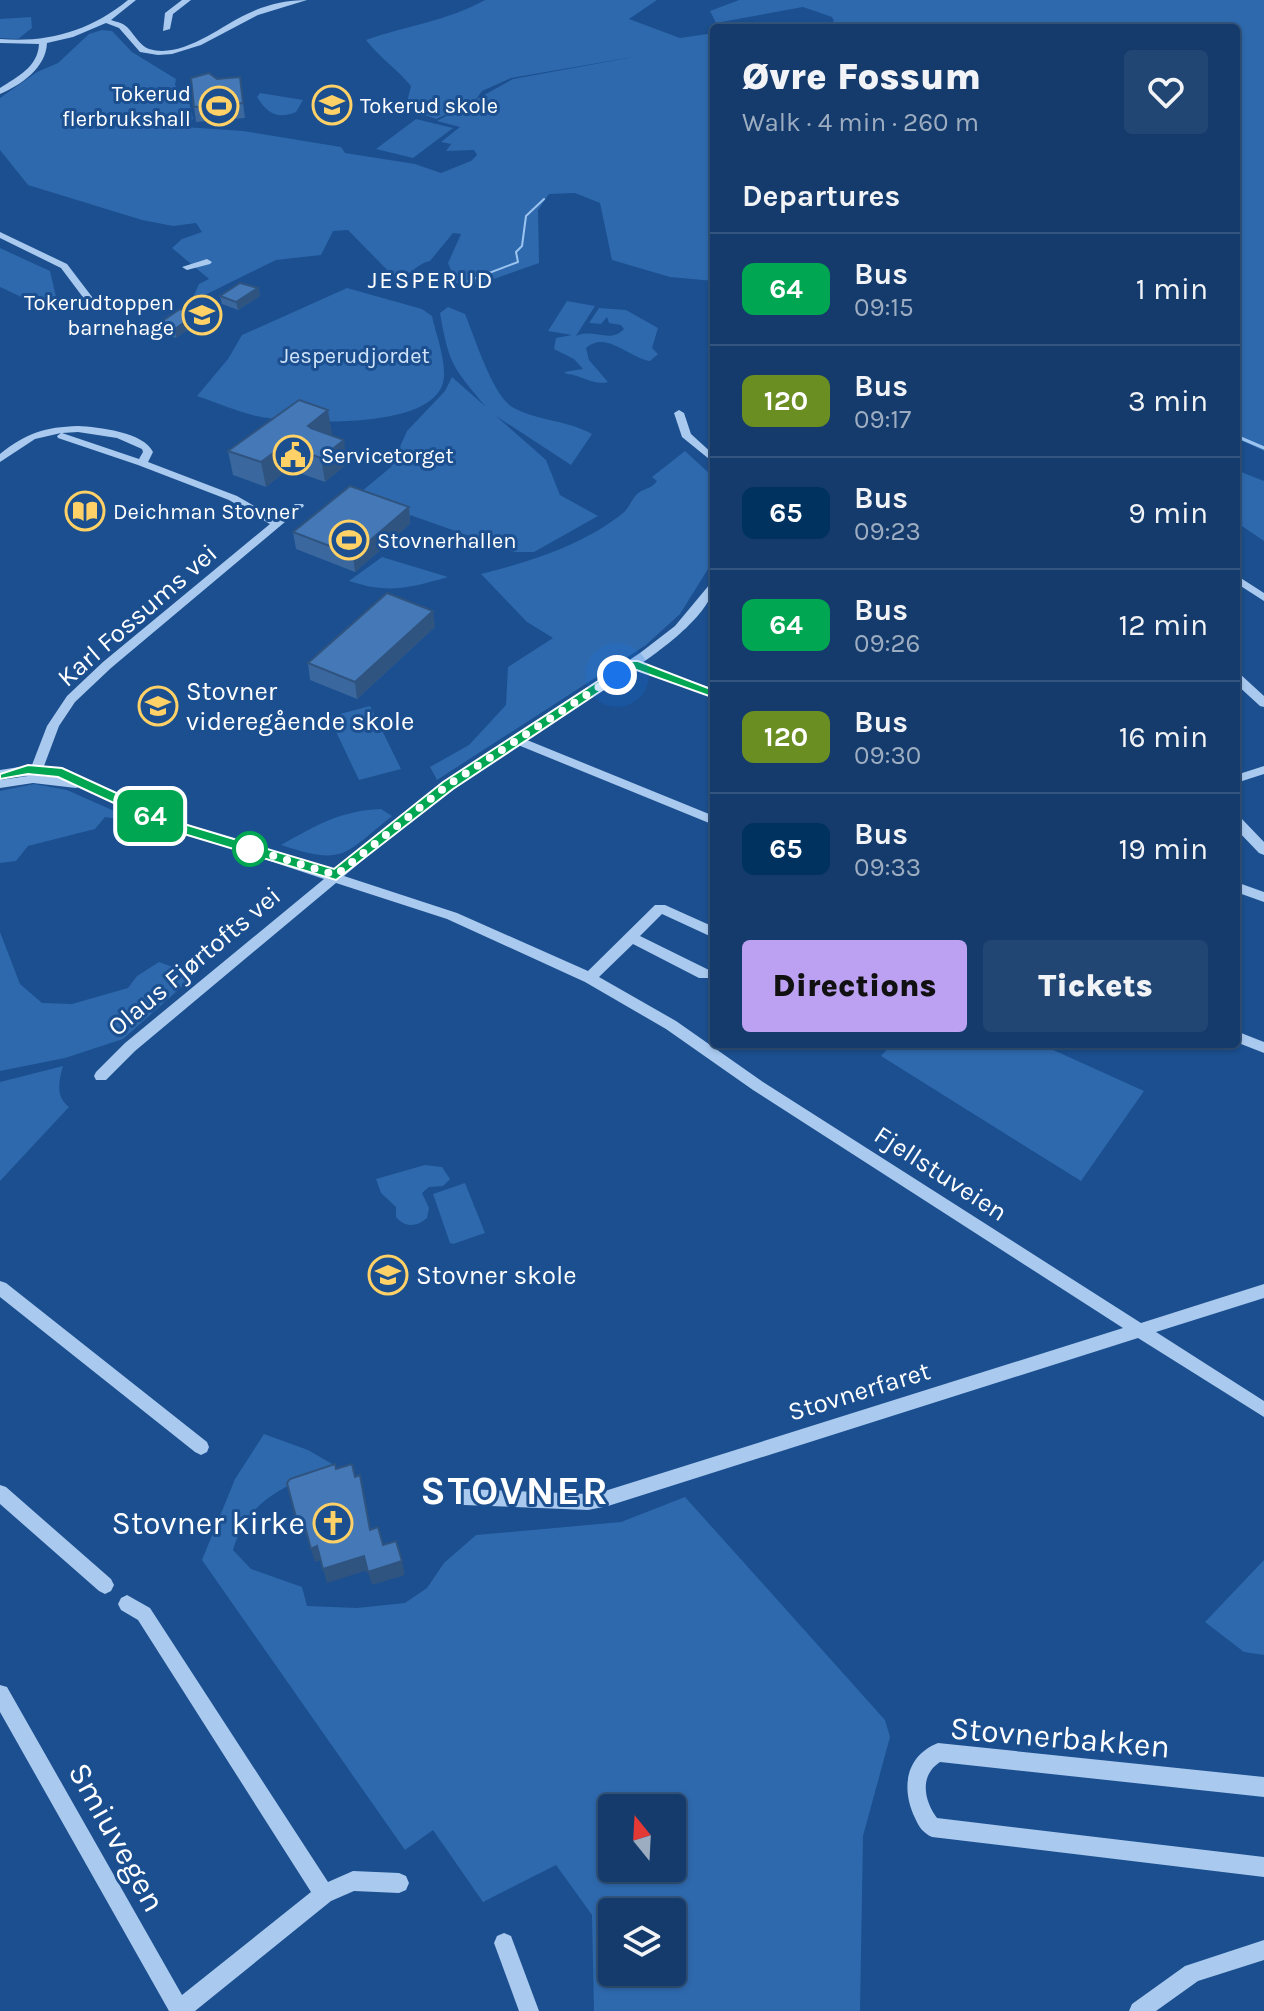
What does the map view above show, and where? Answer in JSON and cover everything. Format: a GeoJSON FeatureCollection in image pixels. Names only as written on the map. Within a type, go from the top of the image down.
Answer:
{"type":"FeatureCollection","features":[{"type":"Feature","properties":{"kind":"street"},"geometry":{"type":"LineString","coordinates":[[0,41],[43,42],[74,35],[104,20],[132,0]]}},
{"type":"Feature","properties":{"kind":"street"},"geometry":{"type":"LineString","coordinates":[[104,20],[122,26],[143,50],[171,53],[194,46],[256,13],[303,0]]}},
{"type":"Feature","properties":{"kind":"street"},"geometry":{"type":"LineString","coordinates":[[166,29],[167,12],[179,2]]}},
{"type":"Feature","properties":{"kind":"street"},"geometry":{"type":"LineString","coordinates":[[0,92],[33,68],[42,54],[43,42]]}},
{"type":"Feature","properties":{"kind":"street"},"geometry":{"type":"LineString","coordinates":[[0,235],[64,266],[94,306]]}},
{"type":"Feature","properties":{"kind":"street"},"geometry":{"type":"LineString","coordinates":[[187,267],[207,262]]}},
{"type":"Feature","properties":{"kind":"street"},"geometry":{"type":"LineString","coordinates":[[679,413],[686,435],[710,457]]}},
{"type":"Feature","properties":{"kind":"street"},"geometry":{"type":"LineString","coordinates":[[0,459],[20,443],[46,433],[86,430],[110,432],[146,447],[148,452],[142,463]]}},
{"type":"Feature","properties":{"kind":"street"},"geometry":{"type":"LineString","coordinates":[[46,433],[77,440],[233,498],[278,524]]}},
{"type":"Feature","properties":{"kind":"street","name":"Karl Fossums vei"},"geometry":{"type":"LineString","coordinates":[[34,774],[57,719],[86,683],[299,506]]}},
{"type":"Feature","properties":{"kind":"street"},"geometry":{"type":"LineString","coordinates":[[1240,581],[1264,598]]}},
{"type":"Feature","properties":{"kind":"street","name":"Olaus Fjørtofts vei"},"geometry":{"type":"LineString","coordinates":[[101,1076],[130,1047],[427,800],[633,664],[679,629],[710,591]]}},
{"type":"Feature","properties":{"kind":"street"},"geometry":{"type":"LineString","coordinates":[[633,664],[710,692]]}},
{"type":"Feature","properties":{"kind":"street"},"geometry":{"type":"LineString","coordinates":[[1240,681],[1264,703]]}},
{"type":"Feature","properties":{"kind":"street"},"geometry":{"type":"LineString","coordinates":[[516,740],[710,819]]}},
{"type":"Feature","properties":{"kind":"street"},"geometry":{"type":"LineString","coordinates":[[1240,778],[1264,770]]}},
{"type":"Feature","properties":{"kind":"street","name":"Fjellstuveien"},"geometry":{"type":"LineString","coordinates":[[0,774],[34,774],[80,784],[179,827],[336,875],[493,933],[590,978],[671,1025],[758,1086],[1264,1410]]}},
{"type":"Feature","properties":{"kind":"street","name":"Fjellstuveien"},"geometry":{"type":"LineString","coordinates":[[0,784],[34,774]]}},
{"type":"Feature","properties":{"kind":"street"},"geometry":{"type":"LineString","coordinates":[[1240,825],[1264,850]]}},
{"type":"Feature","properties":{"kind":"street"},"geometry":{"type":"LineString","coordinates":[[1240,888],[1264,896]]}},
{"type":"Feature","properties":{"kind":"street"},"geometry":{"type":"LineString","coordinates":[[590,978],[660,908],[710,931]]}},
{"type":"Feature","properties":{"kind":"street"},"geometry":{"type":"LineString","coordinates":[[631,937],[704,974]]}},
{"type":"Feature","properties":{"kind":"street"},"geometry":{"type":"LineString","coordinates":[[1240,1038],[1264,1048]]}},
{"type":"Feature","properties":{"kind":"street"},"geometry":{"type":"LineString","coordinates":[[0,1288],[201,1447]]}},
{"type":"Feature","properties":{"kind":"street","name":"Stovnerfaret"},"geometry":{"type":"LineString","coordinates":[[464,1497],[588,1502],[608,1498],[1264,1291]]}},
{"type":"Feature","properties":{"kind":"street"},"geometry":{"type":"LineString","coordinates":[[0,1493],[105,1585]]}},
{"type":"Feature","properties":{"kind":"street"},"geometry":{"type":"LineString","coordinates":[[127,1604],[144,1614],[324,1894]]}},
{"type":"Feature","properties":{"kind":"street","name":"Smiuvegen"},"geometry":{"type":"LineString","coordinates":[[0,1694],[179,2011],[324,1894],[353,1881],[399,1883]]}},
{"type":"Feature","properties":{"kind":"street","name":"Stovnerbakken"},"geometry":{"type":"LineString","coordinates":[[1264,1787],[938,1752],[925,1758],[917,1769],[917,1803],[921,1815],[932,1827],[1264,1867]]}},
{"type":"Feature","properties":{"kind":"street"},"geometry":{"type":"LineString","coordinates":[[504,1943],[529,2011]]}},
{"type":"Feature","properties":{"kind":"street"},"geometry":{"type":"LineString","coordinates":[[1139,2011],[1192,1973],[1264,1950]]}},
{"type":"Feature","properties":{"kind":"green space"},"geometry":{"type":"Polygon","coordinates":[[[485,0],[657,0],[629,19],[680,38],[710,34],[710,281],[670,277],[612,260],[600,203],[575,193],[549,194],[538,210],[539,263],[480,284],[456,283],[448,263],[461,234],[453,233],[430,261],[405,276],[395,278],[348,230],[333,231],[321,255],[276,260],[207,294],[201,302],[191,302],[199,284],[209,279],[172,248],[182,239],[202,232],[196,223],[173,226],[142,220],[28,185],[0,150],[0,98],[37,72],[58,63],[89,34],[102,30],[112,31],[132,52],[176,79],[175,85],[189,102],[193,119],[185,127],[243,131],[341,147],[345,153],[415,164],[441,173],[471,161],[477,155],[474,150],[446,151],[457,136],[451,144],[441,142],[460,127],[437,121],[460,108],[436,119],[414,111],[407,102],[411,86],[366,40],[441,18],[485,0]],[[639,56],[511,78],[482,91],[476,100],[513,79],[639,56]]]}},
{"type":"Feature","properties":{"kind":"green space"},"geometry":{"type":"Polygon","coordinates":[[[739,0],[1264,0],[1264,451],[1240,440],[1240,24],[831,24],[834,21],[832,17],[803,7],[716,23],[710,11],[739,0]]]}},
{"type":"Feature","properties":{"kind":"green space"},"geometry":{"type":"Polygon","coordinates":[[[31,17],[32,28],[18,39],[0,38],[0,19],[31,17]]]}},
{"type":"Feature","properties":{"kind":"green space"},"geometry":{"type":"Polygon","coordinates":[[[260,93],[303,100],[296,112],[278,115],[261,103],[257,97],[260,93]]]}},
{"type":"Feature","properties":{"kind":"green space"},"geometry":{"type":"Polygon","coordinates":[[[416,119],[453,128],[413,158],[376,149],[416,119]]]}},
{"type":"Feature","properties":{"kind":"green space"},"geometry":{"type":"Polygon","coordinates":[[[0,248],[50,271],[57,301],[43,307],[0,287],[0,248]]]}},
{"type":"Feature","properties":{"kind":"green space","name":"Jesperudjordet"},"geometry":{"type":"Polygon","coordinates":[[[347,288],[422,309],[432,316],[444,376],[437,394],[420,407],[366,420],[305,421],[261,417],[197,396],[228,359],[242,335],[347,288]]]}},
{"type":"Feature","properties":{"kind":"green space"},"geometry":{"type":"Polygon","coordinates":[[[567,301],[595,306],[576,336],[619,333],[624,329],[621,325],[609,323],[607,317],[601,324],[589,323],[599,308],[626,310],[658,328],[652,348],[658,354],[650,361],[610,343],[594,343],[586,348],[589,360],[608,382],[597,383],[567,374],[564,372],[583,369],[574,359],[554,349],[556,338],[572,335],[548,331],[567,301]]]}},
{"type":"Feature","properties":{"kind":"green space"},"geometry":{"type":"Polygon","coordinates":[[[448,307],[465,314],[492,379],[506,402],[533,416],[592,434],[571,465],[496,416],[546,460],[560,495],[598,516],[534,552],[515,552],[356,496],[391,467],[407,431],[445,391],[452,377],[486,407],[459,373],[450,355],[440,313],[448,307]]]}},
{"type":"Feature","properties":{"kind":"green space"},"geometry":{"type":"Polygon","coordinates":[[[685,451],[710,474],[710,566],[680,614],[646,645],[437,780],[430,767],[469,745],[506,705],[508,667],[553,638],[527,622],[481,574],[537,558],[591,535],[623,513],[637,494],[655,484],[657,481],[652,477],[685,451]]]}},
{"type":"Feature","properties":{"kind":"green space"},"geometry":{"type":"Polygon","coordinates":[[[1240,472],[1264,481],[1264,541],[1240,525],[1240,472]]]}},
{"type":"Feature","properties":{"kind":"green space"},"geometry":{"type":"Polygon","coordinates":[[[382,557],[448,577],[399,588],[349,581],[382,557]]]}},
{"type":"Feature","properties":{"kind":"green space"},"geometry":{"type":"Polygon","coordinates":[[[370,706],[401,769],[359,780],[329,717],[370,706]]]}},
{"type":"Feature","properties":{"kind":"green space"},"geometry":{"type":"Polygon","coordinates":[[[34,784],[67,790],[139,822],[105,817],[95,829],[28,846],[16,861],[0,863],[0,791],[34,784]]]}},
{"type":"Feature","properties":{"kind":"green space"},"geometry":{"type":"Polygon","coordinates":[[[381,809],[392,816],[342,853],[318,855],[281,845],[340,816],[381,809]]]}},
{"type":"Feature","properties":{"kind":"green space"},"geometry":{"type":"Polygon","coordinates":[[[0,932],[20,984],[42,1003],[72,1004],[128,988],[137,976],[159,962],[195,975],[123,1039],[65,1058],[0,1071],[0,932]]]}},
{"type":"Feature","properties":{"kind":"green space"},"geometry":{"type":"Polygon","coordinates":[[[888,1048],[1049,1048],[1144,1091],[1081,1181],[881,1056],[888,1048]]]}},
{"type":"Feature","properties":{"kind":"green space"},"geometry":{"type":"Polygon","coordinates":[[[63,1066],[60,1093],[69,1107],[0,1181],[0,1082],[63,1066]]]}},
{"type":"Feature","properties":{"kind":"green space"},"geometry":{"type":"Polygon","coordinates":[[[425,1165],[442,1167],[450,1179],[443,1186],[429,1187],[422,1193],[429,1208],[427,1218],[415,1225],[407,1225],[396,1217],[396,1207],[381,1193],[376,1179],[425,1165]]]}},
{"type":"Feature","properties":{"kind":"green space"},"geometry":{"type":"Polygon","coordinates":[[[465,1183],[485,1233],[453,1244],[450,1243],[433,1194],[465,1183]]]}},
{"type":"Feature","properties":{"kind":"green space"},"geometry":{"type":"Polygon","coordinates":[[[264,1434],[308,1450],[334,1465],[286,1487],[259,1505],[240,1532],[233,1550],[251,1569],[302,1587],[307,1606],[357,1608],[405,1603],[427,1588],[444,1563],[476,1535],[621,1522],[685,1497],[885,1720],[890,1737],[863,1836],[860,2011],[594,2011],[592,1915],[556,1865],[483,1902],[433,1830],[405,1850],[202,1560],[235,1479],[264,1434]]]}},
{"type":"Feature","properties":{"kind":"green space"},"geometry":{"type":"Polygon","coordinates":[[[1264,1560],[1264,1655],[1244,1652],[1205,1622],[1264,1560]]]}},
{"type":"Feature","properties":{"kind":"building"},"geometry":{"type":"Polygon","coordinates":[[[209,73],[217,79],[240,77],[243,103],[194,107],[191,78],[209,73]]]}},
{"type":"Feature","properties":{"kind":"building"},"geometry":{"type":"Polygon","coordinates":[[[240,283],[258,288],[236,302],[220,296],[240,283]]]}},
{"type":"Feature","properties":{"kind":"building"},"geometry":{"type":"Polygon","coordinates":[[[180,309],[196,314],[175,329],[158,324],[180,309]]]}},
{"type":"Feature","properties":{"kind":"building"},"geometry":{"type":"Polygon","coordinates":[[[299,400],[328,410],[308,426],[344,440],[321,458],[284,445],[261,462],[228,451],[299,400]]]}},
{"type":"Feature","properties":{"kind":"building"},"geometry":{"type":"Polygon","coordinates":[[[350,486],[409,507],[353,555],[293,532],[350,486]]]}},
{"type":"Feature","properties":{"kind":"building"},"geometry":{"type":"Polygon","coordinates":[[[387,593],[433,611],[355,682],[308,663],[387,593]]]}},
{"type":"Feature","properties":{"kind":"building","name":"Stovner kirke"},"geometry":{"type":"Polygon","coordinates":[[[335,1464],[336,1469],[352,1464],[355,1477],[360,1475],[370,1530],[378,1527],[383,1545],[396,1541],[402,1561],[368,1572],[364,1556],[323,1569],[317,1546],[311,1549],[303,1519],[297,1521],[287,1483],[290,1479],[335,1464]]]}},
{"type":"Feature","properties":{"kind":"waterway"},"geometry":{"type":"LineString","coordinates":[[468,281],[518,262],[516,252],[522,246],[526,216],[544,199]]}},
{"type":"Feature","properties":{"kind":"waterway"},"geometry":{"type":"LineString","coordinates":[[1240,438],[1264,448]]}},
{"type":"Feature","properties":{"kind":"bus line","name":"64"},"geometry":{"type":"LineString","coordinates":[[0,774],[28,769],[62,772],[80,784],[179,827],[336,875],[448,785],[633,664],[710,692]]}},
{"type":"Feature","properties":{"kind":"place","name":"Tokerud skole"},"geometry":{"type":"Point","coordinates":[332,105]}},
{"type":"Feature","properties":{"kind":"place","name":"Tokerud flerbrukshall"},"geometry":{"type":"Point","coordinates":[219,106]}},
{"type":"Feature","properties":{"kind":"place","name":"Tokerudtoppen barnehage"},"geometry":{"type":"Point","coordinates":[202,315]}},
{"type":"Feature","properties":{"kind":"place","name":"Servicetorget"},"geometry":{"type":"Point","coordinates":[293,455]}},
{"type":"Feature","properties":{"kind":"place","name":"Deichman Stovner"},"geometry":{"type":"Point","coordinates":[85,511]}},
{"type":"Feature","properties":{"kind":"place","name":"Stovnerhallen"},"geometry":{"type":"Point","coordinates":[349,540]}},
{"type":"Feature","properties":{"kind":"place","name":"Stovner videregående skole"},"geometry":{"type":"Point","coordinates":[158,706]}},
{"type":"Feature","properties":{"kind":"place","name":"Stovner skole"},"geometry":{"type":"Point","coordinates":[388,1275]}},
{"type":"Feature","properties":{"kind":"place","name":"Stovner kirke"},"geometry":{"type":"Point","coordinates":[333,1523]}},
{"type":"Feature","properties":{"kind":"district","name":"JESPERUD"},"geometry":{"type":"Point","coordinates":[431,280]}},
{"type":"Feature","properties":{"kind":"district","name":"STOVNER"},"geometry":{"type":"Point","coordinates":[515,1490]}},
{"type":"Feature","properties":{"kind":"route"},"geometry":{"type":"LineString","coordinates":[[250,849],[241,846],[336,875],[448,785],[617,675]]}}]}
